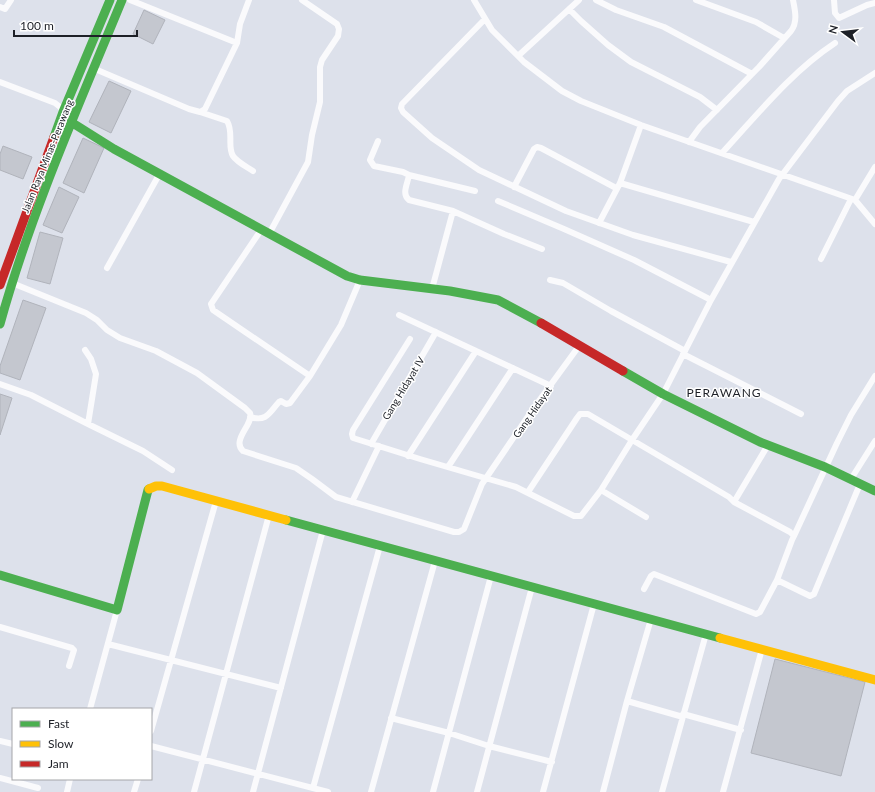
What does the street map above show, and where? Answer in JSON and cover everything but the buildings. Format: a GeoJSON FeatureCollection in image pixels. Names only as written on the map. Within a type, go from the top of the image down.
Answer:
{"type":"FeatureCollection","features":[{"type":"Feature","properties":{"kind":"street"},"geometry":{"type":"LineString","coordinates":[[0,7],[5,8],[11,0]]}},
{"type":"Feature","properties":{"kind":"street","name":"Jalan Raya Minas-Perawang"},"geometry":{"type":"LineString","coordinates":[[0,285],[2,271],[63,112],[110,0]]}},
{"type":"Feature","properties":{"kind":"street","name":"Jalan Raya Minas-Perawang"},"geometry":{"type":"LineString","coordinates":[[0,324],[32,224],[122,0]]}},
{"type":"Feature","properties":{"kind":"street"},"geometry":{"type":"LineString","coordinates":[[130,0],[237,43]]}},
{"type":"Feature","properties":{"kind":"street"},"geometry":{"type":"LineString","coordinates":[[200,112],[205,109],[237,43],[240,24],[249,0]]}},
{"type":"Feature","properties":{"kind":"street"},"geometry":{"type":"LineString","coordinates":[[302,0],[337,24],[339,30],[338,36],[322,60],[320,67],[320,102],[312,135],[308,162],[265,232],[211,304],[211,307],[213,310],[310,376]]}},
{"type":"Feature","properties":{"kind":"street"},"geometry":{"type":"LineString","coordinates":[[474,0],[492,30],[530,67],[562,91],[581,101],[641,125],[853,199],[875,224]]}},
{"type":"Feature","properties":{"kind":"street"},"geometry":{"type":"LineString","coordinates":[[518,56],[579,0]]}},
{"type":"Feature","properties":{"kind":"street"},"geometry":{"type":"LineString","coordinates":[[596,0],[616,10],[664,27],[752,74]]}},
{"type":"Feature","properties":{"kind":"street"},"geometry":{"type":"LineString","coordinates":[[696,0],[756,22],[784,38]]}},
{"type":"Feature","properties":{"kind":"street"},"geometry":{"type":"LineString","coordinates":[[689,142],[700,127],[752,74],[794,27],[796,21],[794,0]]}},
{"type":"Feature","properties":{"kind":"street"},"geometry":{"type":"LineString","coordinates":[[834,0],[835,13],[839,18],[867,5],[875,3]]}},
{"type":"Feature","properties":{"kind":"street"},"geometry":{"type":"LineString","coordinates":[[569,9],[608,45],[631,62],[700,97],[717,110]]}},
{"type":"Feature","properties":{"kind":"street"},"geometry":{"type":"LineString","coordinates":[[485,19],[402,104],[401,108],[403,112],[432,138],[479,170],[566,211],[633,235],[732,262]]}},
{"type":"Feature","properties":{"kind":"street"},"geometry":{"type":"LineString","coordinates":[[722,153],[771,99],[817,55],[835,43]]}},
{"type":"Feature","properties":{"kind":"street"},"geometry":{"type":"LineString","coordinates":[[94,69],[190,109],[227,121],[231,129],[231,151],[233,156],[253,172]]}},
{"type":"Feature","properties":{"kind":"street"},"geometry":{"type":"LineString","coordinates":[[410,339],[352,434],[354,439],[516,487],[574,516],[578,517],[582,515],[601,490],[663,394],[711,300],[782,175],[847,91],[875,73]]}},
{"type":"Feature","properties":{"kind":"street"},"geometry":{"type":"LineString","coordinates":[[0,82],[55,103],[72,122],[114,149],[347,276],[360,280],[432,289],[498,300],[663,394],[768,445],[825,467],[875,491]]}},
{"type":"Feature","properties":{"kind":"street"},"geometry":{"type":"LineString","coordinates":[[598,223],[618,185],[641,125]]}},
{"type":"Feature","properties":{"kind":"street"},"geometry":{"type":"LineString","coordinates":[[378,141],[370,160],[372,165],[475,191]]}},
{"type":"Feature","properties":{"kind":"street"},"geometry":{"type":"LineString","coordinates":[[514,187],[534,149],[537,147],[618,185],[754,222]]}},
{"type":"Feature","properties":{"kind":"street"},"geometry":{"type":"LineString","coordinates":[[821,259],[853,199],[875,167]]}},
{"type":"Feature","properties":{"kind":"street"},"geometry":{"type":"LineString","coordinates":[[107,268],[160,173]]}},
{"type":"Feature","properties":{"kind":"street"},"geometry":{"type":"LineString","coordinates":[[409,175],[404,192],[406,198],[409,200],[453,211],[542,249]]}},
{"type":"Feature","properties":{"kind":"street"},"geometry":{"type":"LineString","coordinates":[[498,201],[634,260],[711,300]]}},
{"type":"Feature","properties":{"kind":"street"},"geometry":{"type":"LineString","coordinates":[[432,289],[453,211]]}},
{"type":"Feature","properties":{"kind":"street"},"geometry":{"type":"LineString","coordinates":[[12,284],[86,313],[97,320],[107,330],[120,338],[156,351],[197,373],[245,408],[250,413],[250,417],[258,419],[264,418],[279,402],[286,404],[290,403],[310,376],[341,325],[360,280]]}},
{"type":"Feature","properties":{"kind":"street"},"geometry":{"type":"LineString","coordinates":[[550,280],[563,283],[684,352],[801,414]]}},
{"type":"Feature","properties":{"kind":"street"},"geometry":{"type":"LineString","coordinates":[[400,315],[550,386]]}},
{"type":"Feature","properties":{"kind":"street","name":"Gang Hidayat IV"},"geometry":{"type":"LineString","coordinates":[[371,444],[436,332]]}},
{"type":"Feature","properties":{"kind":"street","name":"Gang Hidayat"},"geometry":{"type":"LineString","coordinates":[[250,417],[240,440],[241,449],[244,451],[296,468],[312,478],[336,497],[454,532],[459,532],[464,529],[482,484],[533,409],[579,346]]}},
{"type":"Feature","properties":{"kind":"street"},"geometry":{"type":"LineString","coordinates":[[85,350],[91,359],[96,374],[88,424]]}},
{"type":"Feature","properties":{"kind":"street"},"geometry":{"type":"LineString","coordinates":[[408,456],[476,352]]}},
{"type":"Feature","properties":{"kind":"street"},"geometry":{"type":"LineString","coordinates":[[448,467],[513,368]]}},
{"type":"Feature","properties":{"kind":"street"},"geometry":{"type":"LineString","coordinates":[[644,590],[651,576],[654,574],[750,612],[756,614],[760,612],[777,580],[794,536],[825,467],[851,415],[875,376]]}},
{"type":"Feature","properties":{"kind":"street"},"geometry":{"type":"LineString","coordinates":[[0,384],[31,395],[143,451],[172,470]]}},
{"type":"Feature","properties":{"kind":"street"},"geometry":{"type":"LineString","coordinates":[[528,492],[580,414],[588,414],[716,489],[734,502],[790,532],[794,536]]}},
{"type":"Feature","properties":{"kind":"street"},"geometry":{"type":"LineString","coordinates":[[851,479],[875,441]]}},
{"type":"Feature","properties":{"kind":"street"},"geometry":{"type":"LineString","coordinates":[[734,502],[768,445]]}},
{"type":"Feature","properties":{"kind":"street"},"geometry":{"type":"LineString","coordinates":[[352,502],[379,446]]}},
{"type":"Feature","properties":{"kind":"street"},"geometry":{"type":"LineString","coordinates":[[777,580],[809,596],[814,594],[860,484]]}},
{"type":"Feature","properties":{"kind":"street"},"geometry":{"type":"LineString","coordinates":[[90,708],[149,488],[156,486],[162,486],[875,680]]}},
{"type":"Feature","properties":{"kind":"street"},"geometry":{"type":"LineString","coordinates":[[601,490],[646,517]]}},
{"type":"Feature","properties":{"kind":"street"},"geometry":{"type":"LineString","coordinates":[[152,728],[216,501]]}},
{"type":"Feature","properties":{"kind":"street"},"geometry":{"type":"LineString","coordinates":[[194,792],[269,515]]}},
{"type":"Feature","properties":{"kind":"street"},"geometry":{"type":"LineString","coordinates":[[253,792],[323,530]]}},
{"type":"Feature","properties":{"kind":"street"},"geometry":{"type":"LineString","coordinates":[[315,790],[380,546]]}},
{"type":"Feature","properties":{"kind":"street"},"geometry":{"type":"LineString","coordinates":[[371,792],[435,561]]}},
{"type":"Feature","properties":{"kind":"street"},"geometry":{"type":"LineString","coordinates":[[0,575],[117,610]]}},
{"type":"Feature","properties":{"kind":"street"},"geometry":{"type":"LineString","coordinates":[[433,792],[492,576]]}},
{"type":"Feature","properties":{"kind":"street"},"geometry":{"type":"LineString","coordinates":[[477,792],[532,587]]}},
{"type":"Feature","properties":{"kind":"street"},"geometry":{"type":"LineString","coordinates":[[543,792],[594,604]]}},
{"type":"Feature","properties":{"kind":"street"},"geometry":{"type":"LineString","coordinates":[[603,792],[627,701],[651,619]]}},
{"type":"Feature","properties":{"kind":"street"},"geometry":{"type":"LineString","coordinates":[[0,627],[72,648],[73,652],[69,666]]}},
{"type":"Feature","properties":{"kind":"street"},"geometry":{"type":"LineString","coordinates":[[662,792],[706,634]]}},
{"type":"Feature","properties":{"kind":"street"},"geometry":{"type":"LineString","coordinates":[[108,644],[281,688]]}},
{"type":"Feature","properties":{"kind":"street"},"geometry":{"type":"LineString","coordinates":[[723,792],[762,649]]}},
{"type":"Feature","properties":{"kind":"street"},"geometry":{"type":"LineString","coordinates":[[627,701],[741,730]]}},
{"type":"Feature","properties":{"kind":"street"},"geometry":{"type":"LineString","coordinates":[[391,718],[552,762]]}},
{"type":"Feature","properties":{"kind":"street"},"geometry":{"type":"LineString","coordinates":[[0,741],[12,744]]}},
{"type":"Feature","properties":{"kind":"street"},"geometry":{"type":"LineString","coordinates":[[152,746],[315,790],[328,792]]}},
{"type":"Feature","properties":{"kind":"street"},"geometry":{"type":"LineString","coordinates":[[0,778],[38,788]]}},
{"type":"Feature","properties":{"kind":"street"},"geometry":{"type":"LineString","coordinates":[[67,792],[70,780]]}},
{"type":"Feature","properties":{"kind":"street"},"geometry":{"type":"LineString","coordinates":[[134,792],[138,780]]}},
{"type":"Feature","properties":{"kind":"traffic: fast"},"geometry":{"type":"LineString","coordinates":[[54,137],[110,0]]}},
{"type":"Feature","properties":{"kind":"traffic: fast"},"geometry":{"type":"LineString","coordinates":[[0,324],[12,282],[56,160],[122,0]]}},
{"type":"Feature","properties":{"kind":"traffic: fast"},"geometry":{"type":"LineString","coordinates":[[71,122],[114,149],[347,276],[360,280],[450,291],[498,300],[541,323]]}},
{"type":"Feature","properties":{"kind":"traffic: fast"},"geometry":{"type":"LineString","coordinates":[[623,371],[663,394],[760,442],[825,467],[875,491]]}},
{"type":"Feature","properties":{"kind":"traffic: fast"},"geometry":{"type":"LineString","coordinates":[[0,575],[117,610],[149,489]]}},
{"type":"Feature","properties":{"kind":"traffic: fast"},"geometry":{"type":"LineString","coordinates":[[286,520],[720,638]]}},
{"type":"Feature","properties":{"kind":"traffic: slow"},"geometry":{"type":"LineString","coordinates":[[149,489],[156,486],[162,486],[286,520]]}},
{"type":"Feature","properties":{"kind":"traffic: slow"},"geometry":{"type":"LineString","coordinates":[[720,638],[875,680]]}},
{"type":"Feature","properties":{"kind":"traffic: jam"},"geometry":{"type":"LineString","coordinates":[[0,285],[54,137]]}},
{"type":"Feature","properties":{"kind":"traffic: jam"},"geometry":{"type":"LineString","coordinates":[[541,323],[623,371]]}},
{"type":"Feature","properties":{"kind":"district","name":"PERAWANG"},"geometry":{"type":"Point","coordinates":[724,393]}}]}
